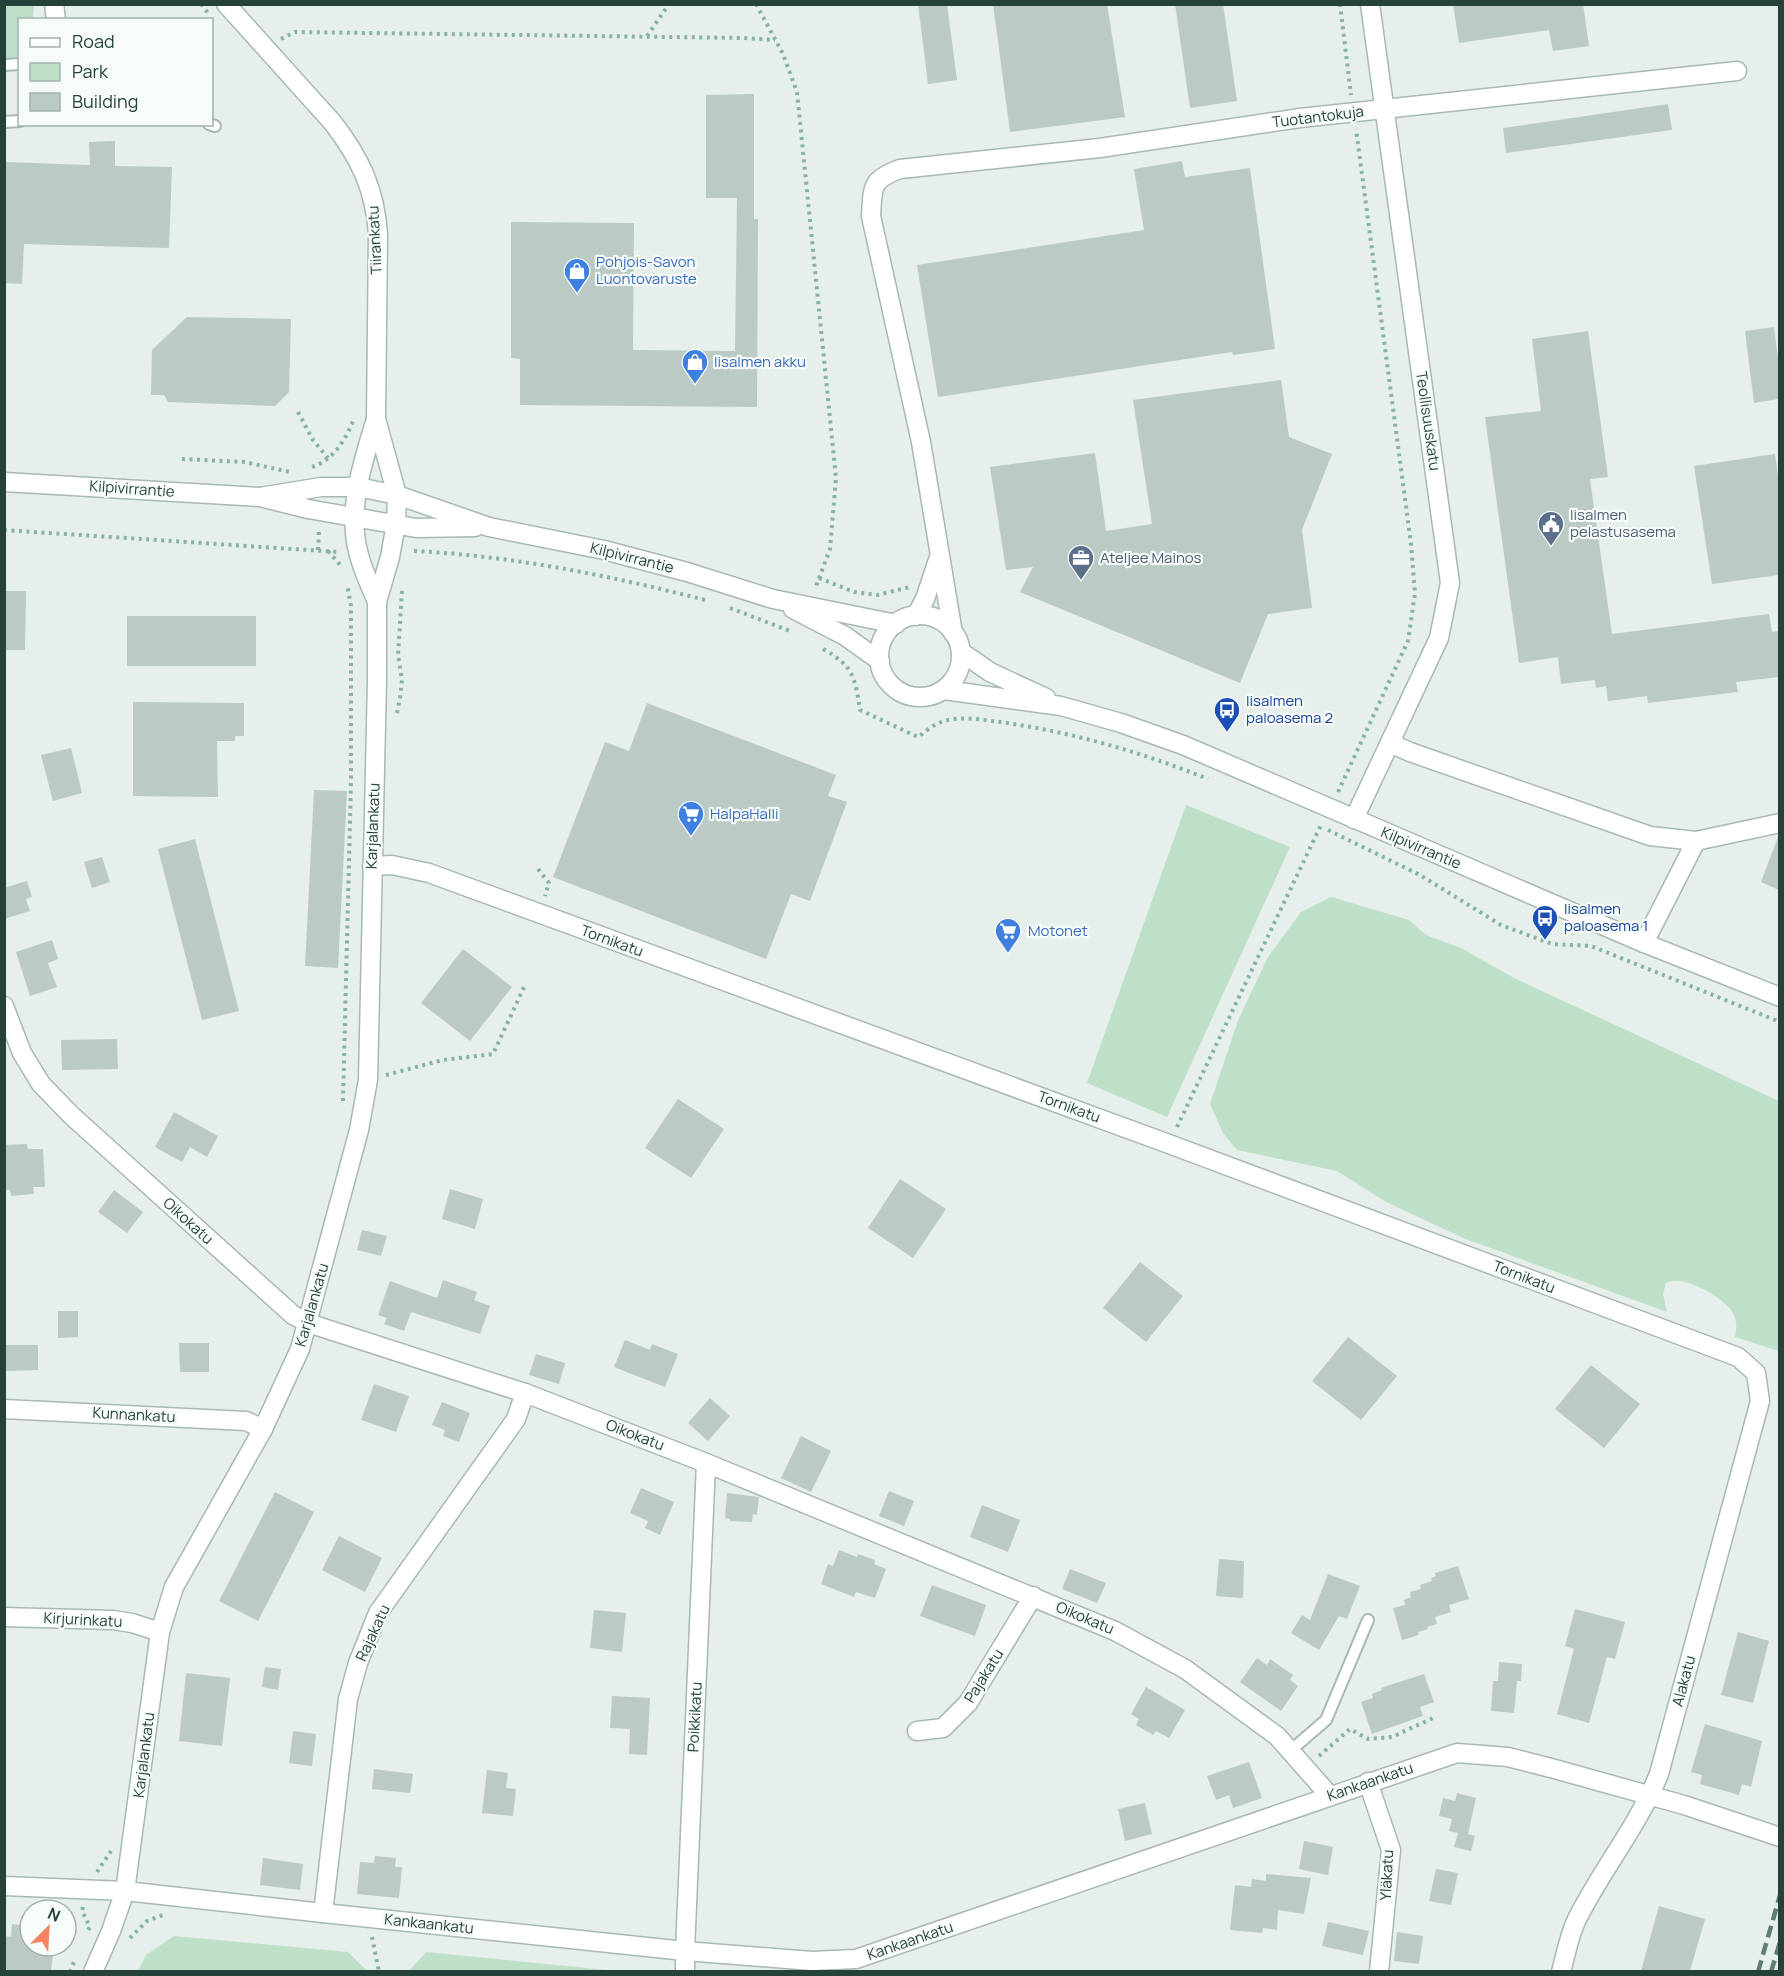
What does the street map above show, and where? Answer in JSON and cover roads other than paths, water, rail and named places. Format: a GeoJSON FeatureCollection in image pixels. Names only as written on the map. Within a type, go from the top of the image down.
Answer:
{"type":"FeatureCollection","features":[{"type":"Feature","properties":{"kind":"street","name":"Tiirankatu"},"geometry":{"type":"LineString","coordinates":[[226,4],[333,123],[351,149],[377,208],[376,420],[358,487]]}},
{"type":"Feature","properties":{"kind":"street","name":"Teollisuuskatu"},"geometry":{"type":"LineString","coordinates":[[1354,819],[1439,638],[1450,583],[1370,4]]}},
{"type":"Feature","properties":{"kind":"street","name":"Tuotantokuja"},"geometry":{"type":"LineString","coordinates":[[940,553],[921,442],[871,216],[876,182],[885,175],[900,170],[1100,148],[1300,118],[1737,71]]}},
{"type":"Feature","properties":{"kind":"street","name":"Tiirankatu"},"geometry":{"type":"LineString","coordinates":[[376,420],[398,495],[396,524]]}},
{"type":"Feature","properties":{"kind":"street","name":"Kilpivirrantie"},"geometry":{"type":"LineString","coordinates":[[4,482],[260,497],[308,509],[416,528],[489,527]]}},
{"type":"Feature","properties":{"kind":"street","name":"Kilpivirrantie"},"geometry":{"type":"LineString","coordinates":[[260,497],[321,487],[358,487],[398,495],[489,527],[604,550],[687,572],[807,611],[896,624]]}},
{"type":"Feature","properties":{"kind":"street","name":"Karjalankatu"},"geometry":{"type":"LineString","coordinates":[[358,487],[354,516],[358,554],[377,602]]}},
{"type":"Feature","properties":{"kind":"street","name":"Karjalankatu"},"geometry":{"type":"LineString","coordinates":[[93,1971],[111,1931],[125,1891],[160,1632],[174,1587],[263,1429],[291,1371],[308,1323],[359,1130],[368,1080],[377,602],[390,557],[396,524]]}},
{"type":"Feature","properties":{"kind":"street"},"geometry":{"type":"LineString","coordinates":[[916,616],[929,589],[940,553]]}},
{"type":"Feature","properties":{"kind":"street"},"geometry":{"type":"LineString","coordinates":[[940,553],[953,633]]}},
{"type":"Feature","properties":{"kind":"street","name":"Kilpivirrantie"},"geometry":{"type":"LineString","coordinates":[[807,611],[880,661]]}},
{"type":"Feature","properties":{"kind":"street"},"geometry":{"type":"LineString","coordinates":[[927,616],[937,619],[953,633],[961,652],[958,673],[944,690],[935,695],[914,697],[904,694],[888,680],[882,671],[880,661],[883,640],[896,624],[906,618],[927,616]]}},
{"type":"Feature","properties":{"kind":"street","name":"Kilpivirrantie"},"geometry":{"type":"LineString","coordinates":[[961,652],[990,672],[1061,706]]}},
{"type":"Feature","properties":{"kind":"street","name":"Kilpivirrantie"},"geometry":{"type":"LineString","coordinates":[[944,690],[1061,706],[1121,723],[1183,745],[1644,943],[1779,997]]}},
{"type":"Feature","properties":{"kind":"street"},"geometry":{"type":"LineString","coordinates":[[1389,742],[1410,752],[1650,836],[1696,841],[1779,823]]}},
{"type":"Feature","properties":{"kind":"street"},"geometry":{"type":"LineString","coordinates":[[1644,943],[1696,841]]}},
{"type":"Feature","properties":{"kind":"street","name":"Tornikatu"},"geometry":{"type":"LineString","coordinates":[[372,866],[392,864],[429,873],[1169,1144],[1738,1357],[1756,1373]]}},
{"type":"Feature","properties":{"kind":"street","name":"Oikokatu"},"geometry":{"type":"LineString","coordinates":[[4,1006],[22,1053],[41,1084],[71,1115],[293,1315],[308,1323],[525,1393],[706,1463],[1115,1631],[1185,1669],[1277,1736],[1330,1796]]}},
{"type":"Feature","properties":{"kind":"street","name":"Alakatu"},"geometry":{"type":"LineString","coordinates":[[1561,1971],[1576,1922],[1594,1886],[1640,1816],[1659,1774],[1760,1401],[1756,1373]]}},
{"type":"Feature","properties":{"kind":"street","name":"Rajakatu"},"geometry":{"type":"LineString","coordinates":[[322,1913],[348,1699],[358,1663],[378,1613],[516,1419],[525,1393]]}},
{"type":"Feature","properties":{"kind":"street","name":"Kunnankatu"},"geometry":{"type":"LineString","coordinates":[[4,1408],[246,1421],[263,1429]]}},
{"type":"Feature","properties":{"kind":"street","name":"Poikkikatu"},"geometry":{"type":"LineString","coordinates":[[685,1971],[706,1463]]}},
{"type":"Feature","properties":{"kind":"street","name":"Pajakatu"},"geometry":{"type":"LineString","coordinates":[[917,1731],[944,1728],[968,1703],[1033,1596]]}},
{"type":"Feature","properties":{"kind":"street","name":"Kirjurinkatu"},"geometry":{"type":"LineString","coordinates":[[4,1617],[113,1620],[160,1632]]}},
{"type":"Feature","properties":{"kind":"street","name":"Kankaankatu"},"geometry":{"type":"LineString","coordinates":[[4,1886],[125,1891],[685,1951],[812,1961],[856,1959],[1457,1753],[1508,1757],[1684,1804],[1779,1837]]}},
{"type":"Feature","properties":{"kind":"street","name":"Yläkatu"},"geometry":{"type":"LineString","coordinates":[[1368,1782],[1391,1850],[1379,1971]]}},
{"type":"Feature","properties":{"kind":"lane"},"geometry":{"type":"LineString","coordinates":[[1290,1751],[1326,1720],[1368,1620]]}},
{"type":"Feature","properties":{"kind":"railway"},"geometry":{"type":"LineString","coordinates":[[1758,1972],[1780,1895]]}},
{"type":"Feature","properties":{"kind":"railway"},"geometry":{"type":"LineString","coordinates":[[1771,1972],[1780,1942]]}},
{"type":"Feature","properties":{"kind":"place","name":"Pohjois-Savon Luontovaruste"},"geometry":{"type":"Point","coordinates":[577,294]}},
{"type":"Feature","properties":{"kind":"place","name":"Iisalmen akku"},"geometry":{"type":"Point","coordinates":[695,385]}},
{"type":"Feature","properties":{"kind":"place","name":"Iisalmen pelastusasema"},"geometry":{"type":"Point","coordinates":[1551,547]}},
{"type":"Feature","properties":{"kind":"place","name":"Ateljee Mainos"},"geometry":{"type":"Point","coordinates":[1081,581]}},
{"type":"Feature","properties":{"kind":"place","name":"Iisalmen paloasema 2"},"geometry":{"type":"Point","coordinates":[1227,733]}},
{"type":"Feature","properties":{"kind":"place","name":"HalpaHalli"},"geometry":{"type":"Point","coordinates":[691,837]}},
{"type":"Feature","properties":{"kind":"place","name":"Iisalmen paloasema 1"},"geometry":{"type":"Point","coordinates":[1545,941]}},
{"type":"Feature","properties":{"kind":"place","name":"Motonet"},"geometry":{"type":"Point","coordinates":[1008,954]}}]}
